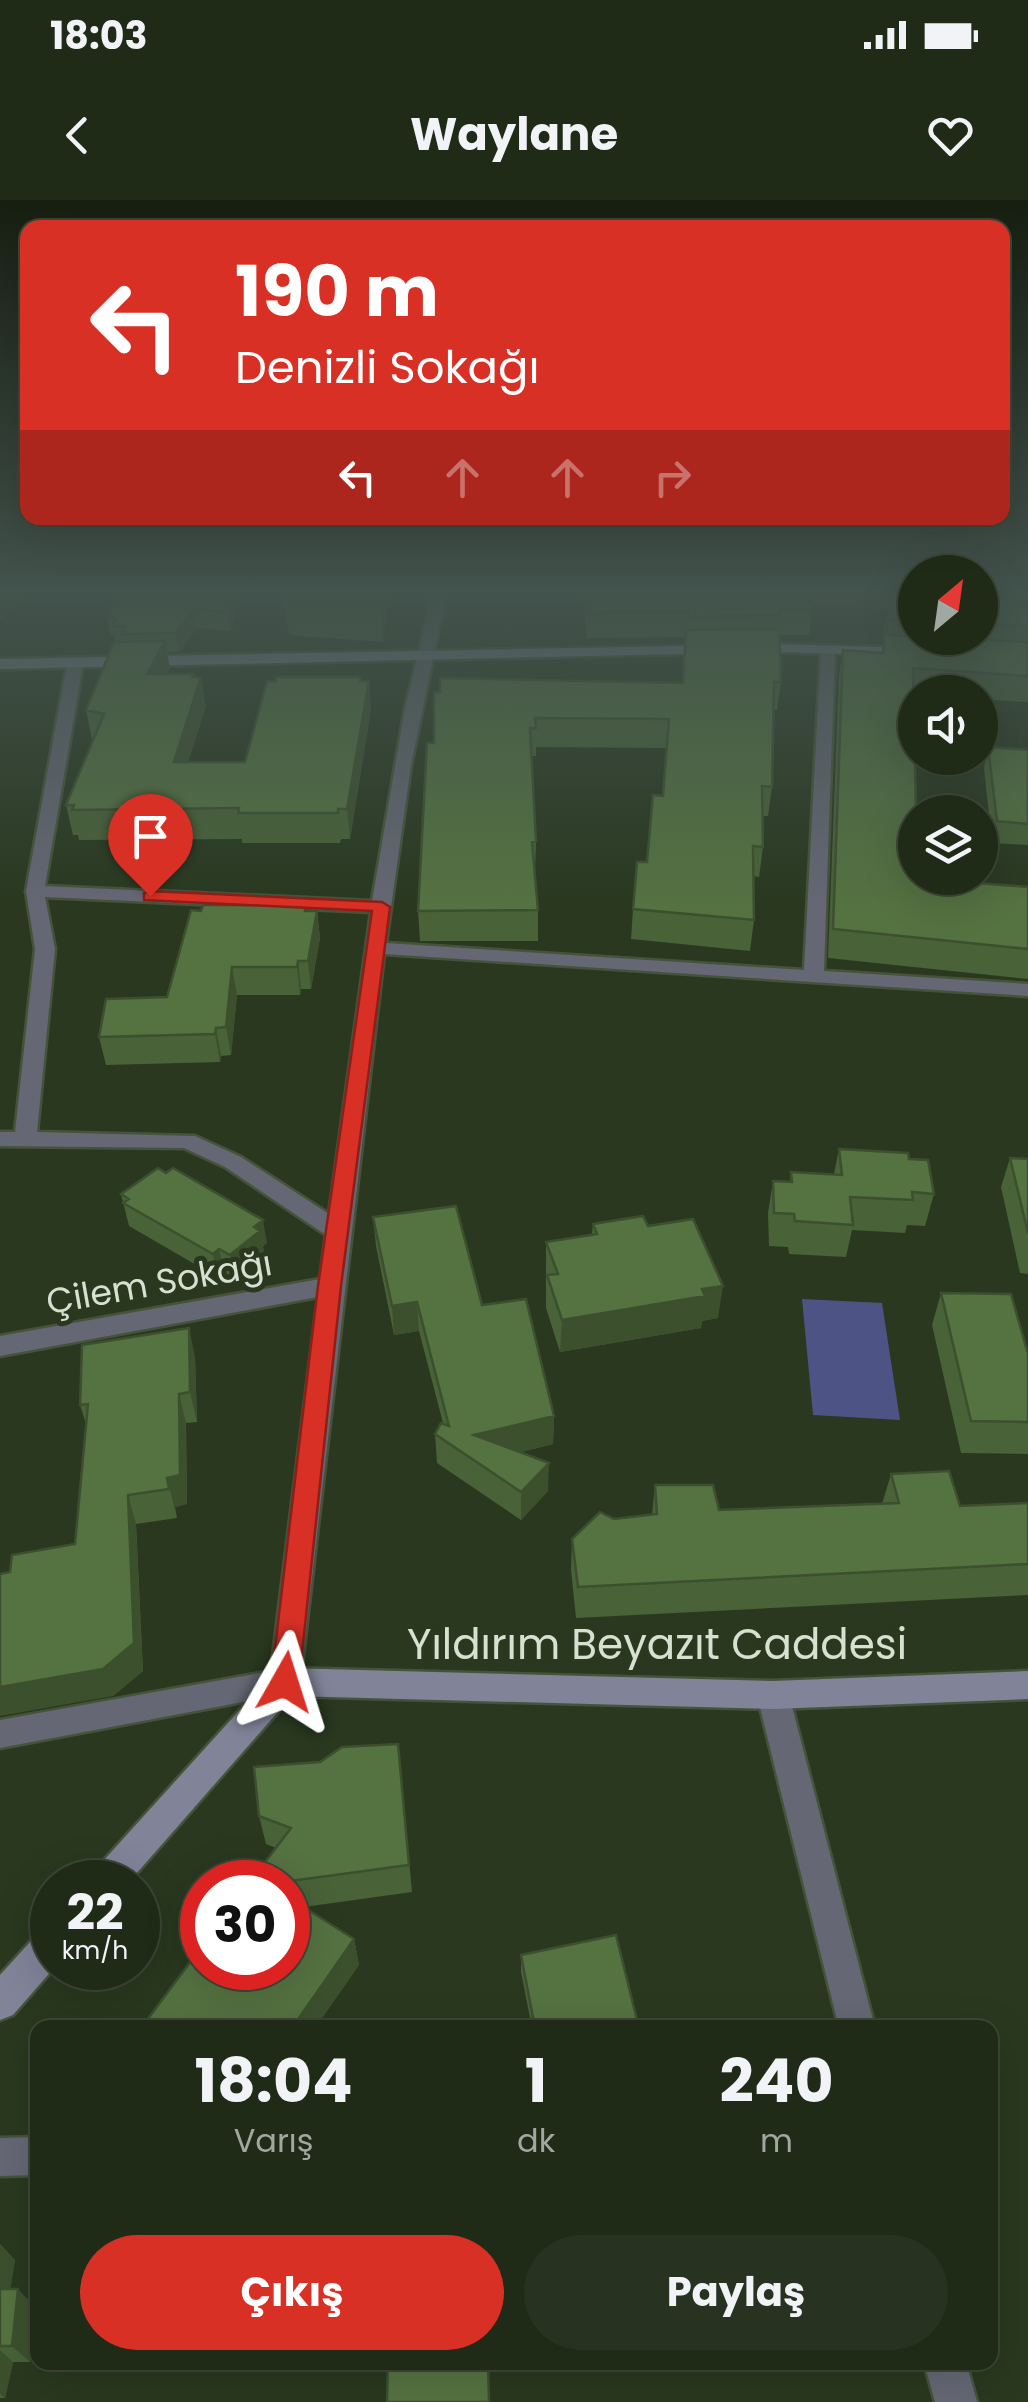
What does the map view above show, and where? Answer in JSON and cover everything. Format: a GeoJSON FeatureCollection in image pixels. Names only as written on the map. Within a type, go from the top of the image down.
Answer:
{"type":"FeatureCollection","features":[{"type":"Feature","properties":{"kind":"main road","name":"Yıldırım Beyazıt Caddesi"},"geometry":{"type":"LineString","coordinates":[[285,1682],[773,1694],[1028,1685]]}},
{"type":"Feature","properties":{"kind":"main road"},"geometry":{"type":"LineString","coordinates":[[126,1860],[285,1682]]}},
{"type":"Feature","properties":{"kind":"main road"},"geometry":{"type":"LineString","coordinates":[[0,2002],[30,1969]]}},
{"type":"Feature","properties":{"kind":"street"},"geometry":{"type":"LineString","coordinates":[[25,1140],[45,949],[35,891],[69,699]]}},
{"type":"Feature","properties":{"kind":"street"},"geometry":{"type":"LineString","coordinates":[[0,1734],[285,1682],[330,1286],[382,907],[416,699]]}},
{"type":"Feature","properties":{"kind":"street"},"geometry":{"type":"LineString","coordinates":[[814,976],[826,699]]}},
{"type":"Feature","properties":{"kind":"street"},"geometry":{"type":"LineString","coordinates":[[35,891],[382,907]]}},
{"type":"Feature","properties":{"kind":"street"},"geometry":{"type":"LineString","coordinates":[[376,948],[1028,990]]}},
{"type":"Feature","properties":{"kind":"street"},"geometry":{"type":"LineString","coordinates":[[0,1139],[187,1141],[234,1162],[338,1231]]}},
{"type":"Feature","properties":{"kind":"street","name":"Çilem Sokağı"},"geometry":{"type":"LineString","coordinates":[[0,1346],[330,1286]]}},
{"type":"Feature","properties":{"kind":"street"},"geometry":{"type":"LineString","coordinates":[[773,1694],[855,2020]]}},
{"type":"Feature","properties":{"kind":"street"},"geometry":{"type":"LineString","coordinates":[[0,2157],[30,2156]]}},
{"type":"Feature","properties":{"kind":"street"},"geometry":{"type":"LineString","coordinates":[[947,2370],[956,2402]]}},
{"type":"Feature","properties":{"kind":"water"},"geometry":{"type":"Polygon","coordinates":[[[802,1299],[882,1303],[900,1420],[813,1415],[802,1299]]]}},
{"type":"Feature","properties":{"kind":"building"},"geometry":{"type":"Polygon","coordinates":[[[91,699],[194,699],[174,762],[245,762],[262,699],[366,699],[347,809],[338,809],[338,813],[238,813],[239,808],[72,810],[74,805],[66,805],[104,714],[86,710],[91,699]]]}},
{"type":"Feature","properties":{"kind":"building"},"geometry":{"type":"Polygon","coordinates":[[[434,699],[774,699],[772,787],[762,786],[763,847],[753,846],[754,920],[633,909],[637,862],[647,862],[653,795],[663,796],[669,719],[535,718],[536,728],[530,728],[536,841],[532,842],[538,910],[418,911],[427,743],[434,743],[434,699]]]}},
{"type":"Feature","properties":{"kind":"building"},"geometry":{"type":"Polygon","coordinates":[[[841,699],[898,699],[898,775],[915,775],[916,795],[898,795],[898,895],[998,895],[998,885],[1028,887],[1028,949],[833,929],[841,699]]]}},
{"type":"Feature","properties":{"kind":"building"},"geometry":{"type":"Polygon","coordinates":[[[998,748],[1028,750],[1028,824],[998,821],[998,795],[994,795],[991,775],[998,775],[998,748]]]}},
{"type":"Feature","properties":{"kind":"building"},"geometry":{"type":"Polygon","coordinates":[[[203,905],[306,905],[305,911],[317,911],[308,961],[298,961],[297,967],[232,967],[226,1027],[216,1028],[215,1034],[99,1037],[106,999],[167,997],[191,910],[201,911],[203,905]]]}},
{"type":"Feature","properties":{"kind":"building"},"geometry":{"type":"Polygon","coordinates":[[[839,1149],[908,1153],[909,1159],[928,1160],[934,1194],[912,1192],[913,1200],[850,1197],[853,1225],[795,1221],[794,1214],[774,1213],[773,1181],[792,1182],[791,1172],[842,1175],[839,1149]]]}},
{"type":"Feature","properties":{"kind":"building"},"geometry":{"type":"Polygon","coordinates":[[[1010,1158],[1028,1159],[1028,1233],[1010,1158]]]}},
{"type":"Feature","properties":{"kind":"building"},"geometry":{"type":"Polygon","coordinates":[[[158,1168],[166,1173],[173,1168],[263,1220],[254,1227],[260,1231],[230,1255],[219,1249],[213,1254],[123,1203],[129,1199],[121,1194],[158,1168]]]}},
{"type":"Feature","properties":{"kind":"building"},"geometry":{"type":"Polygon","coordinates":[[[456,1206],[482,1305],[526,1299],[554,1416],[474,1435],[549,1463],[521,1492],[435,1434],[441,1423],[449,1426],[417,1302],[392,1306],[373,1217],[456,1206]]]}},
{"type":"Feature","properties":{"kind":"building"},"geometry":{"type":"Polygon","coordinates":[[[643,1216],[648,1226],[693,1219],[723,1286],[702,1289],[705,1296],[562,1320],[547,1275],[558,1274],[546,1242],[597,1234],[593,1224],[643,1216]]]}},
{"type":"Feature","properties":{"kind":"building"},"geometry":{"type":"Polygon","coordinates":[[[941,1293],[1011,1294],[1028,1354],[1028,1422],[971,1421],[941,1293]]]}},
{"type":"Feature","properties":{"kind":"building"},"geometry":{"type":"Polygon","coordinates":[[[189,1328],[190,1392],[179,1394],[180,1475],[167,1478],[169,1489],[128,1495],[134,1643],[103,1669],[0,1687],[0,1574],[10,1572],[12,1555],[75,1544],[88,1404],[80,1405],[82,1345],[189,1328]]]}},
{"type":"Feature","properties":{"kind":"building"},"geometry":{"type":"Polygon","coordinates":[[[949,1471],[960,1506],[1028,1503],[1028,1564],[578,1587],[572,1539],[600,1512],[614,1519],[657,1514],[655,1485],[713,1485],[719,1510],[899,1503],[891,1474],[949,1471]]]}},
{"type":"Feature","properties":{"kind":"building"},"geometry":{"type":"Polygon","coordinates":[[[398,1744],[409,1865],[310,1878],[310,1860],[267,1860],[291,1828],[259,1816],[254,1767],[320,1762],[342,1747],[398,1744]]]}},
{"type":"Feature","properties":{"kind":"building"},"geometry":{"type":"Polygon","coordinates":[[[310,1911],[354,1939],[298,2020],[147,2020],[180,1976],[180,1990],[310,1990],[310,1911]]]}},
{"type":"Feature","properties":{"kind":"building"},"geometry":{"type":"Polygon","coordinates":[[[616,1935],[637,2020],[533,2020],[521,1955],[616,1935]]]}},
{"type":"Feature","properties":{"kind":"building"},"geometry":{"type":"Polygon","coordinates":[[[0,2289],[18,2289],[12,2346],[0,2346],[0,2289]]]}},
{"type":"Feature","properties":{"kind":"building"},"geometry":{"type":"Polygon","coordinates":[[[388,2370],[488,2370],[489,2402],[387,2402],[388,2370]]]}},
{"type":"Feature","properties":{"kind":"route"},"geometry":{"type":"LineString","coordinates":[[150,896],[382,907],[330,1286],[285,1682]]}}]}
